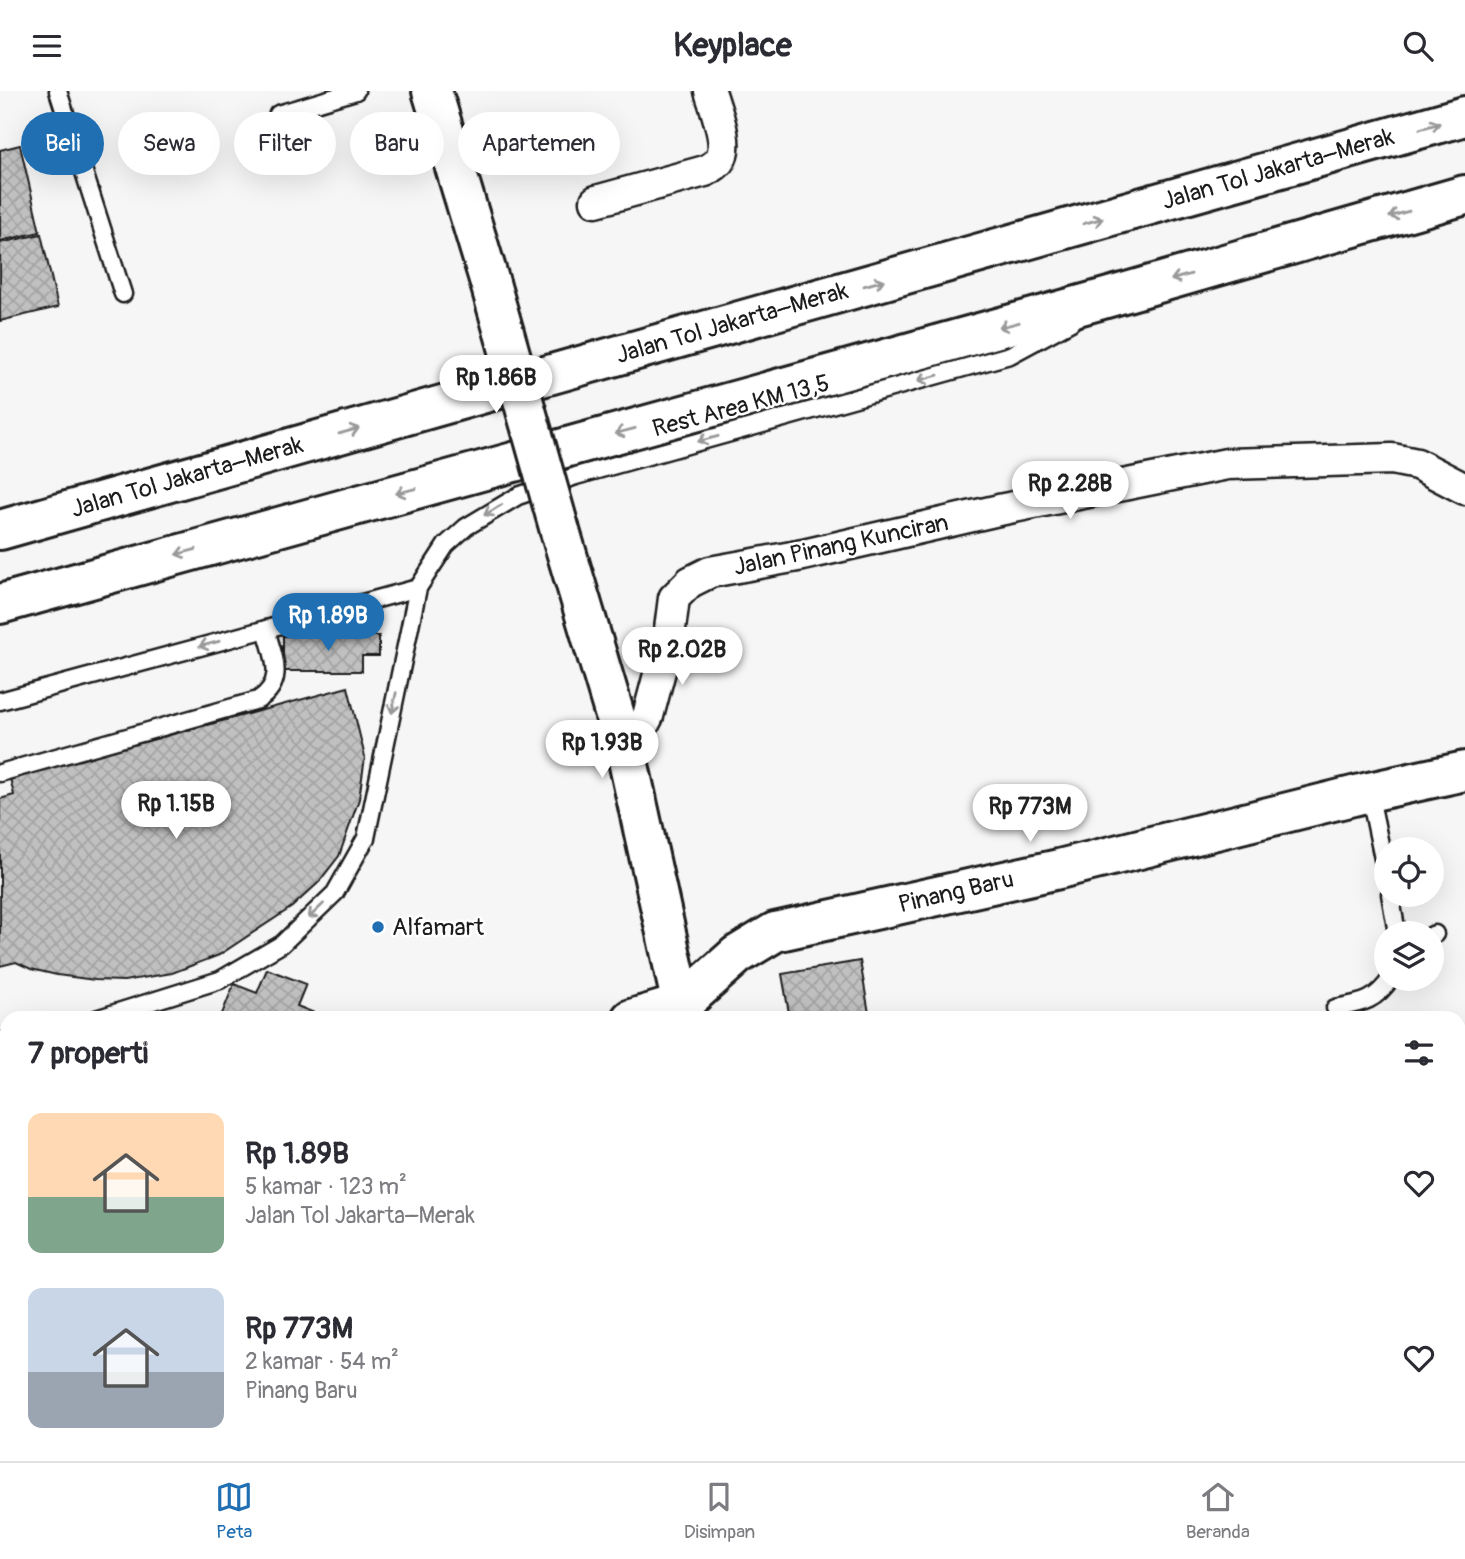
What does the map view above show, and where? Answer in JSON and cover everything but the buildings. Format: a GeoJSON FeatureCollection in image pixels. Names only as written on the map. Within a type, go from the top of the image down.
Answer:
{"type":"FeatureCollection","features":[{"type":"Feature","properties":{"kind":"main road"},"geometry":{"type":"LineString","coordinates":[[432,91],[627,756],[684,1011]]}},
{"type":"Feature","properties":{"kind":"main road","name":"Jalan Tol Jakarta–Merak"},"geometry":{"type":"LineString","coordinates":[[0,530],[1465,116]]}},
{"type":"Feature","properties":{"kind":"main road"},"geometry":{"type":"LineString","coordinates":[[0,604],[1099,300],[1465,195]]}},
{"type":"Feature","properties":{"kind":"main road","name":"Pinang Baru"},"geometry":{"type":"LineString","coordinates":[[684,1011],[737,955],[775,932],[1059,869],[1369,792],[1465,771]]}},
{"type":"Feature","properties":{"kind":"street"},"geometry":{"type":"LineString","coordinates":[[596,201],[705,171],[719,161],[723,149],[722,132],[710,91]]}},
{"type":"Feature","properties":{"kind":"street","name":"Jalan Pinang Kunciran"},"geometry":{"type":"LineString","coordinates":[[627,756],[648,716],[669,637],[674,598],[690,582],[710,572],[803,555],[999,510],[1227,464],[1392,459],[1417,464],[1465,489]]}},
{"type":"Feature","properties":{"kind":"lane"},"geometry":{"type":"LineString","coordinates":[[58,91],[123,294]]}},
{"type":"Feature","properties":{"kind":"lane"},"geometry":{"type":"LineString","coordinates":[[285,112],[356,91]]}},
{"type":"Feature","properties":{"kind":"lane","name":"Rest Area KM 13,5"},"geometry":{"type":"LineString","coordinates":[[418,588],[446,545],[466,527],[518,496],[576,476],[1010,355],[1067,326],[1099,300]]}},
{"type":"Feature","properties":{"kind":"lane"},"geometry":{"type":"LineString","coordinates":[[0,701],[418,588],[366,838],[335,893],[282,944],[219,980],[121,1011]]}},
{"type":"Feature","properties":{"kind":"lane"},"geometry":{"type":"LineString","coordinates":[[0,773],[258,700],[270,692],[278,676],[266,629]]}},
{"type":"Feature","properties":{"kind":"lane"},"geometry":{"type":"LineString","coordinates":[[1369,792],[1378,837]]}},
{"type":"Feature","properties":{"kind":"lane"},"geometry":{"type":"LineString","coordinates":[[1335,1007],[1366,1002],[1383,991]]}},
{"type":"Feature","properties":{"kind":"place","name":"Alfamart"},"geometry":{"type":"Point","coordinates":[378,927]}}]}
